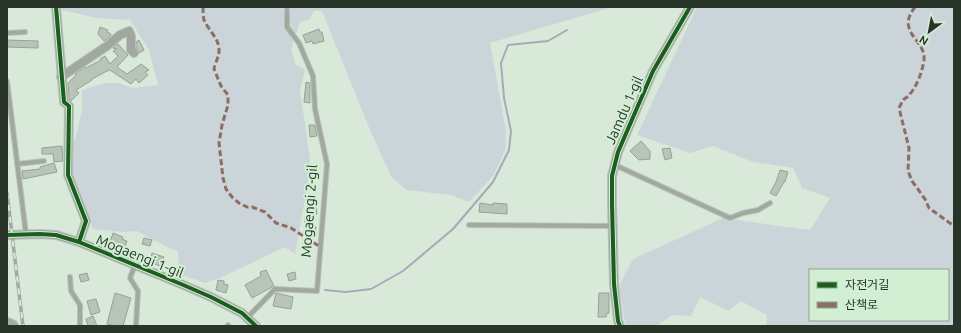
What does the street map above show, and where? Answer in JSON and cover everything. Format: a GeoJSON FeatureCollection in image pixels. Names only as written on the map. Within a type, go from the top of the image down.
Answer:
{"type":"FeatureCollection","features":[{"type":"Feature","properties":{"kind":"main road"},"geometry":{"type":"LineString","coordinates":[[7,324],[12,326]]}},
{"type":"Feature","properties":{"kind":"street"},"geometry":{"type":"LineString","coordinates":[[56,7],[64,102],[69,106],[68,175],[86,221],[78,242]]}},
{"type":"Feature","properties":{"kind":"street","name":"Jamdu 1-gil"},"geometry":{"type":"LineString","coordinates":[[620,326],[618,321],[614,284],[612,176],[618,152],[653,71],[690,7]]}},
{"type":"Feature","properties":{"kind":"street"},"geometry":{"type":"LineString","coordinates":[[61,77],[108,46],[120,34],[129,31],[131,36],[131,50],[134,54]]}},
{"type":"Feature","properties":{"kind":"street","name":"Mogaengi 1-gil"},"geometry":{"type":"LineString","coordinates":[[7,235],[56,235],[78,242],[211,297],[242,313],[256,326]]}},
{"type":"Feature","properties":{"kind":"lane","name":"Mogaengi 2-gil"},"geometry":{"type":"LineString","coordinates":[[247,318],[276,289],[317,291],[327,164],[315,109],[313,76],[299,43],[287,28],[287,10]]}},
{"type":"Feature","properties":{"kind":"lane"},"geometry":{"type":"LineString","coordinates":[[7,33],[25,32]]}},
{"type":"Feature","properties":{"kind":"lane"},"geometry":{"type":"LineString","coordinates":[[7,81],[26,234]]}},
{"type":"Feature","properties":{"kind":"lane"},"geometry":{"type":"LineString","coordinates":[[17,164],[44,161]]}},
{"type":"Feature","properties":{"kind":"lane"},"geometry":{"type":"LineString","coordinates":[[615,165],[730,218],[743,213],[758,210],[770,203]]}},
{"type":"Feature","properties":{"kind":"lane"},"geometry":{"type":"LineString","coordinates":[[470,225],[613,226]]}},
{"type":"Feature","properties":{"kind":"lane"},"geometry":{"type":"LineString","coordinates":[[135,266],[130,278],[138,291],[136,326]]}},
{"type":"Feature","properties":{"kind":"lane"},"geometry":{"type":"LineString","coordinates":[[70,278],[71,291],[80,305],[80,326]]}},
{"type":"Feature","properties":{"kind":"shaded area"},"geometry":{"type":"Polygon","coordinates":[[[61,7],[612,7],[490,43],[506,131],[505,151],[493,176],[469,202],[451,195],[407,190],[392,178],[370,130],[322,11],[314,11],[310,19],[300,22],[291,50],[296,65],[305,70],[300,90],[310,160],[307,188],[295,254],[285,247],[222,277],[205,283],[179,274],[178,251],[169,248],[137,231],[123,232],[93,229],[73,176],[70,150],[76,137],[82,110],[82,90],[105,83],[119,83],[132,88],[158,85],[149,50],[130,20],[97,18],[62,10],[61,7]]]}},
{"type":"Feature","properties":{"kind":"shaded area"},"geometry":{"type":"Polygon","coordinates":[[[697,7],[954,7],[954,326],[766,326],[767,315],[741,301],[729,311],[700,297],[691,316],[672,315],[657,326],[626,326],[619,286],[633,259],[723,218],[810,230],[830,198],[802,188],[793,168],[753,162],[713,146],[690,153],[637,135],[697,7]]]}},
{"type":"Feature","properties":{"kind":"building"},"geometry":{"type":"Polygon","coordinates":[[[100,27],[108,30],[107,32],[111,34],[110,37],[104,41],[98,34],[100,27]]]}},
{"type":"Feature","properties":{"kind":"building"},"geometry":{"type":"Polygon","coordinates":[[[319,29],[320,32],[322,32],[324,41],[313,44],[312,41],[306,43],[303,35],[319,29]]]}},
{"type":"Feature","properties":{"kind":"building"},"geometry":{"type":"Polygon","coordinates":[[[7,40],[38,41],[38,48],[7,47],[7,40]]]}},
{"type":"Feature","properties":{"kind":"building"},"geometry":{"type":"Polygon","coordinates":[[[139,40],[144,50],[139,53],[136,48],[136,42],[139,40]]]}},
{"type":"Feature","properties":{"kind":"building"},"geometry":{"type":"Polygon","coordinates":[[[118,44],[128,55],[117,67],[127,74],[141,64],[149,70],[145,72],[148,75],[139,83],[136,79],[131,84],[110,70],[107,71],[76,90],[79,93],[71,101],[69,99],[68,83],[76,75],[75,74],[85,67],[86,68],[101,60],[100,59],[105,56],[110,64],[118,56],[113,51],[117,49],[113,48],[118,44]]]}},
{"type":"Feature","properties":{"kind":"building"},"geometry":{"type":"Polygon","coordinates":[[[306,82],[310,83],[310,103],[304,102],[306,82]]]}},
{"type":"Feature","properties":{"kind":"building"},"geometry":{"type":"Polygon","coordinates":[[[309,125],[315,125],[317,136],[310,137],[309,125]]]}},
{"type":"Feature","properties":{"kind":"building"},"geometry":{"type":"Polygon","coordinates":[[[641,141],[650,151],[650,159],[639,160],[630,151],[641,141]]]}},
{"type":"Feature","properties":{"kind":"building"},"geometry":{"type":"Polygon","coordinates":[[[62,146],[63,161],[54,162],[53,154],[42,154],[42,148],[62,146]]]}},
{"type":"Feature","properties":{"kind":"building"},"geometry":{"type":"Polygon","coordinates":[[[670,148],[672,158],[665,160],[662,149],[670,148]]]}},
{"type":"Feature","properties":{"kind":"building"},"geometry":{"type":"Polygon","coordinates":[[[54,163],[57,172],[23,179],[22,171],[40,169],[40,167],[54,163]]]}},
{"type":"Feature","properties":{"kind":"building"},"geometry":{"type":"Polygon","coordinates":[[[780,170],[788,172],[785,182],[776,196],[770,193],[780,170]]]}},
{"type":"Feature","properties":{"kind":"building"},"geometry":{"type":"Polygon","coordinates":[[[480,203],[493,205],[493,203],[507,204],[507,214],[479,212],[480,203]]]}},
{"type":"Feature","properties":{"kind":"building"},"geometry":{"type":"Polygon","coordinates":[[[316,207],[317,214],[313,214],[313,226],[316,227],[315,232],[310,234],[309,228],[305,228],[305,218],[307,218],[306,208],[316,207]]]}},
{"type":"Feature","properties":{"kind":"building"},"geometry":{"type":"Polygon","coordinates":[[[113,233],[123,237],[122,239],[127,241],[124,250],[109,245],[113,233]]]}},
{"type":"Feature","properties":{"kind":"building"},"geometry":{"type":"Polygon","coordinates":[[[144,238],[152,240],[150,246],[142,244],[144,238]]]}},
{"type":"Feature","properties":{"kind":"building"},"geometry":{"type":"Polygon","coordinates":[[[152,253],[164,257],[160,266],[149,262],[152,253]]]}},
{"type":"Feature","properties":{"kind":"building"},"geometry":{"type":"Polygon","coordinates":[[[266,270],[274,286],[252,298],[245,285],[261,276],[260,272],[266,270]]]}},
{"type":"Feature","properties":{"kind":"building"},"geometry":{"type":"Polygon","coordinates":[[[295,272],[296,279],[289,281],[287,274],[295,272]]]}},
{"type":"Feature","properties":{"kind":"building"},"geometry":{"type":"Polygon","coordinates":[[[87,273],[89,280],[81,282],[79,275],[87,273]]]}},
{"type":"Feature","properties":{"kind":"building"},"geometry":{"type":"Polygon","coordinates":[[[218,280],[224,281],[224,284],[228,285],[226,293],[216,290],[218,280]]]}},
{"type":"Feature","properties":{"kind":"building"},"geometry":{"type":"Polygon","coordinates":[[[115,293],[131,298],[123,326],[107,324],[115,293]]]}},
{"type":"Feature","properties":{"kind":"building"},"geometry":{"type":"Polygon","coordinates":[[[276,293],[293,297],[291,309],[273,306],[276,293]]]}},
{"type":"Feature","properties":{"kind":"building"},"geometry":{"type":"Polygon","coordinates":[[[599,293],[609,293],[609,313],[607,313],[606,317],[598,317],[599,293]]]}},
{"type":"Feature","properties":{"kind":"building"},"geometry":{"type":"Polygon","coordinates":[[[96,299],[100,312],[91,315],[87,301],[96,299]]]}},
{"type":"Feature","properties":{"kind":"building"},"geometry":{"type":"Polygon","coordinates":[[[93,316],[97,326],[88,326],[86,319],[93,316]]]}},
{"type":"Feature","properties":{"kind":"waterway"},"geometry":{"type":"LineString","coordinates":[[325,290],[346,292],[371,289],[403,271],[453,229],[493,182],[509,150],[511,131],[504,98],[501,63],[508,45],[548,41],[567,30]]}},
{"type":"Feature","properties":{"kind":"railway"},"geometry":{"type":"LineString","coordinates":[[7,193],[23,326]]}},
{"type":"Feature","properties":{"kind":"marked path"},"geometry":{"type":"LineString","coordinates":[[203,7],[204,20],[218,42],[219,47],[214,69],[221,86],[228,95],[228,105],[222,125],[219,143],[223,178],[226,189],[239,203],[265,212],[276,223],[291,228],[319,246]]}},
{"type":"Feature","properties":{"kind":"marked path"},"geometry":{"type":"LineString","coordinates":[[915,7],[908,23],[910,30],[921,47],[924,60],[921,73],[915,86],[909,96],[903,100],[899,108],[909,148],[908,171],[912,181],[925,199],[929,208],[954,226]]}},
{"type":"Feature","properties":{"kind":"cycle path"},"geometry":{"type":"LineString","coordinates":[[56,7],[64,102],[69,106],[68,175],[86,221],[79,242]]}},
{"type":"Feature","properties":{"kind":"cycle path"},"geometry":{"type":"LineString","coordinates":[[620,326],[618,321],[614,284],[612,176],[618,152],[653,71],[690,7]]}},
{"type":"Feature","properties":{"kind":"cycle path"},"geometry":{"type":"LineString","coordinates":[[7,235],[56,235],[79,242],[211,297],[242,313],[256,326]]}}]}
